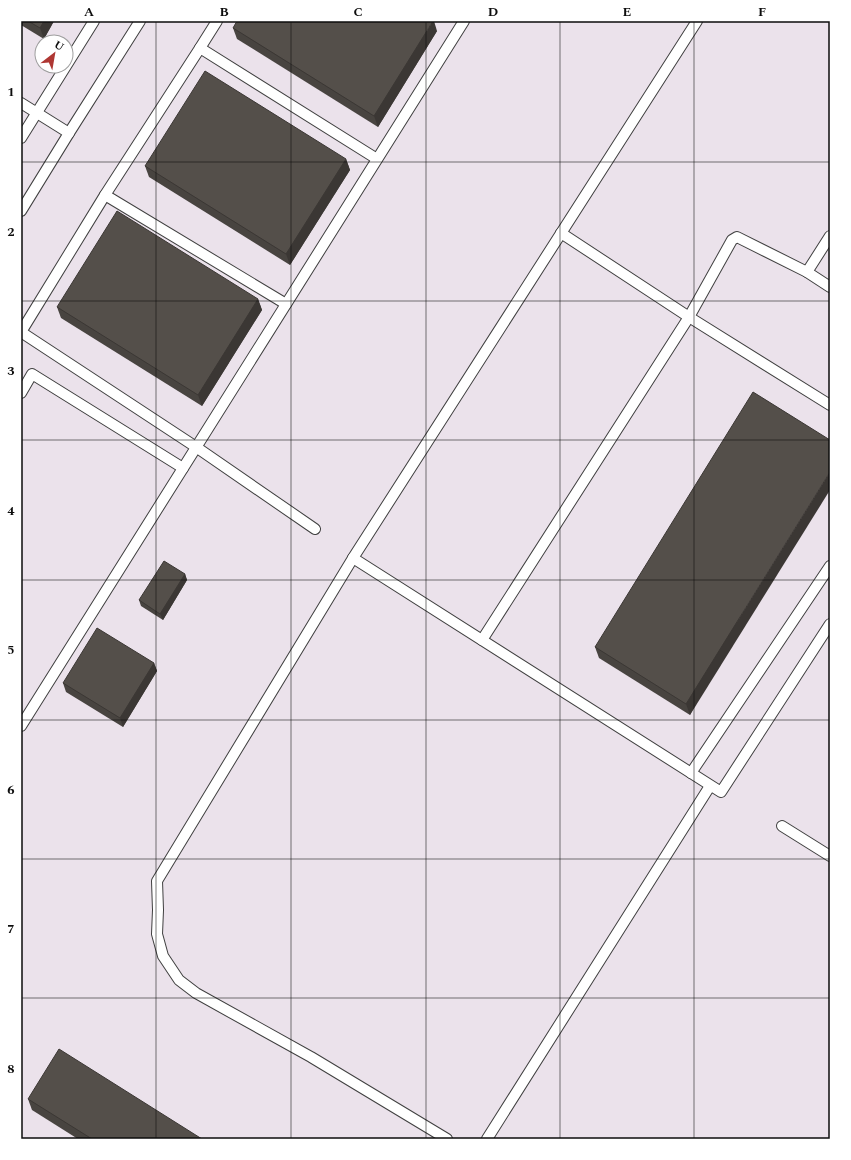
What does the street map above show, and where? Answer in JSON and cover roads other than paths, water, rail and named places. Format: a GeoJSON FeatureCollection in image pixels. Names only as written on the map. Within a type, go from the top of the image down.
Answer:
{"type":"FeatureCollection","features":[{"type":"Feature","properties":{"kind":"lane"},"geometry":{"type":"LineString","coordinates":[[21,138],[94,21]]}},
{"type":"Feature","properties":{"kind":"lane"},"geometry":{"type":"LineString","coordinates":[[21,211],[140,21]]}},
{"type":"Feature","properties":{"kind":"lane"},"geometry":{"type":"LineString","coordinates":[[218,21],[105,195],[21,332],[196,447],[316,529]]}},
{"type":"Feature","properties":{"kind":"lane"},"geometry":{"type":"LineString","coordinates":[[21,726],[464,21]]}},
{"type":"Feature","properties":{"kind":"lane"},"geometry":{"type":"LineString","coordinates":[[447,1139],[311,1058],[196,993],[179,980],[163,956],[157,934],[157,881],[353,558],[697,21]]}},
{"type":"Feature","properties":{"kind":"lane"},"geometry":{"type":"LineString","coordinates":[[200,48],[377,159]]}},
{"type":"Feature","properties":{"kind":"lane"},"geometry":{"type":"LineString","coordinates":[[21,103],[69,133]]}},
{"type":"Feature","properties":{"kind":"lane"},"geometry":{"type":"LineString","coordinates":[[105,195],[286,304]]}},
{"type":"Feature","properties":{"kind":"lane"},"geometry":{"type":"LineString","coordinates":[[561,233],[689,317],[830,405]]}},
{"type":"Feature","properties":{"kind":"lane"},"geometry":{"type":"LineString","coordinates":[[807,272],[830,236]]}},
{"type":"Feature","properties":{"kind":"lane"},"geometry":{"type":"LineString","coordinates":[[482,640],[689,317],[732,240],[737,237],[807,272],[830,287]]}},
{"type":"Feature","properties":{"kind":"lane"},"geometry":{"type":"LineString","coordinates":[[21,393],[32,374],[183,468]]}},
{"type":"Feature","properties":{"kind":"lane"},"geometry":{"type":"LineString","coordinates":[[353,558],[721,792],[830,624]]}},
{"type":"Feature","properties":{"kind":"lane"},"geometry":{"type":"LineString","coordinates":[[691,773],[830,566]]}},
{"type":"Feature","properties":{"kind":"lane"},"geometry":{"type":"LineString","coordinates":[[487,1139],[710,786]]}},
{"type":"Feature","properties":{"kind":"lane"},"geometry":{"type":"LineString","coordinates":[[782,826],[830,856]]}}]}
